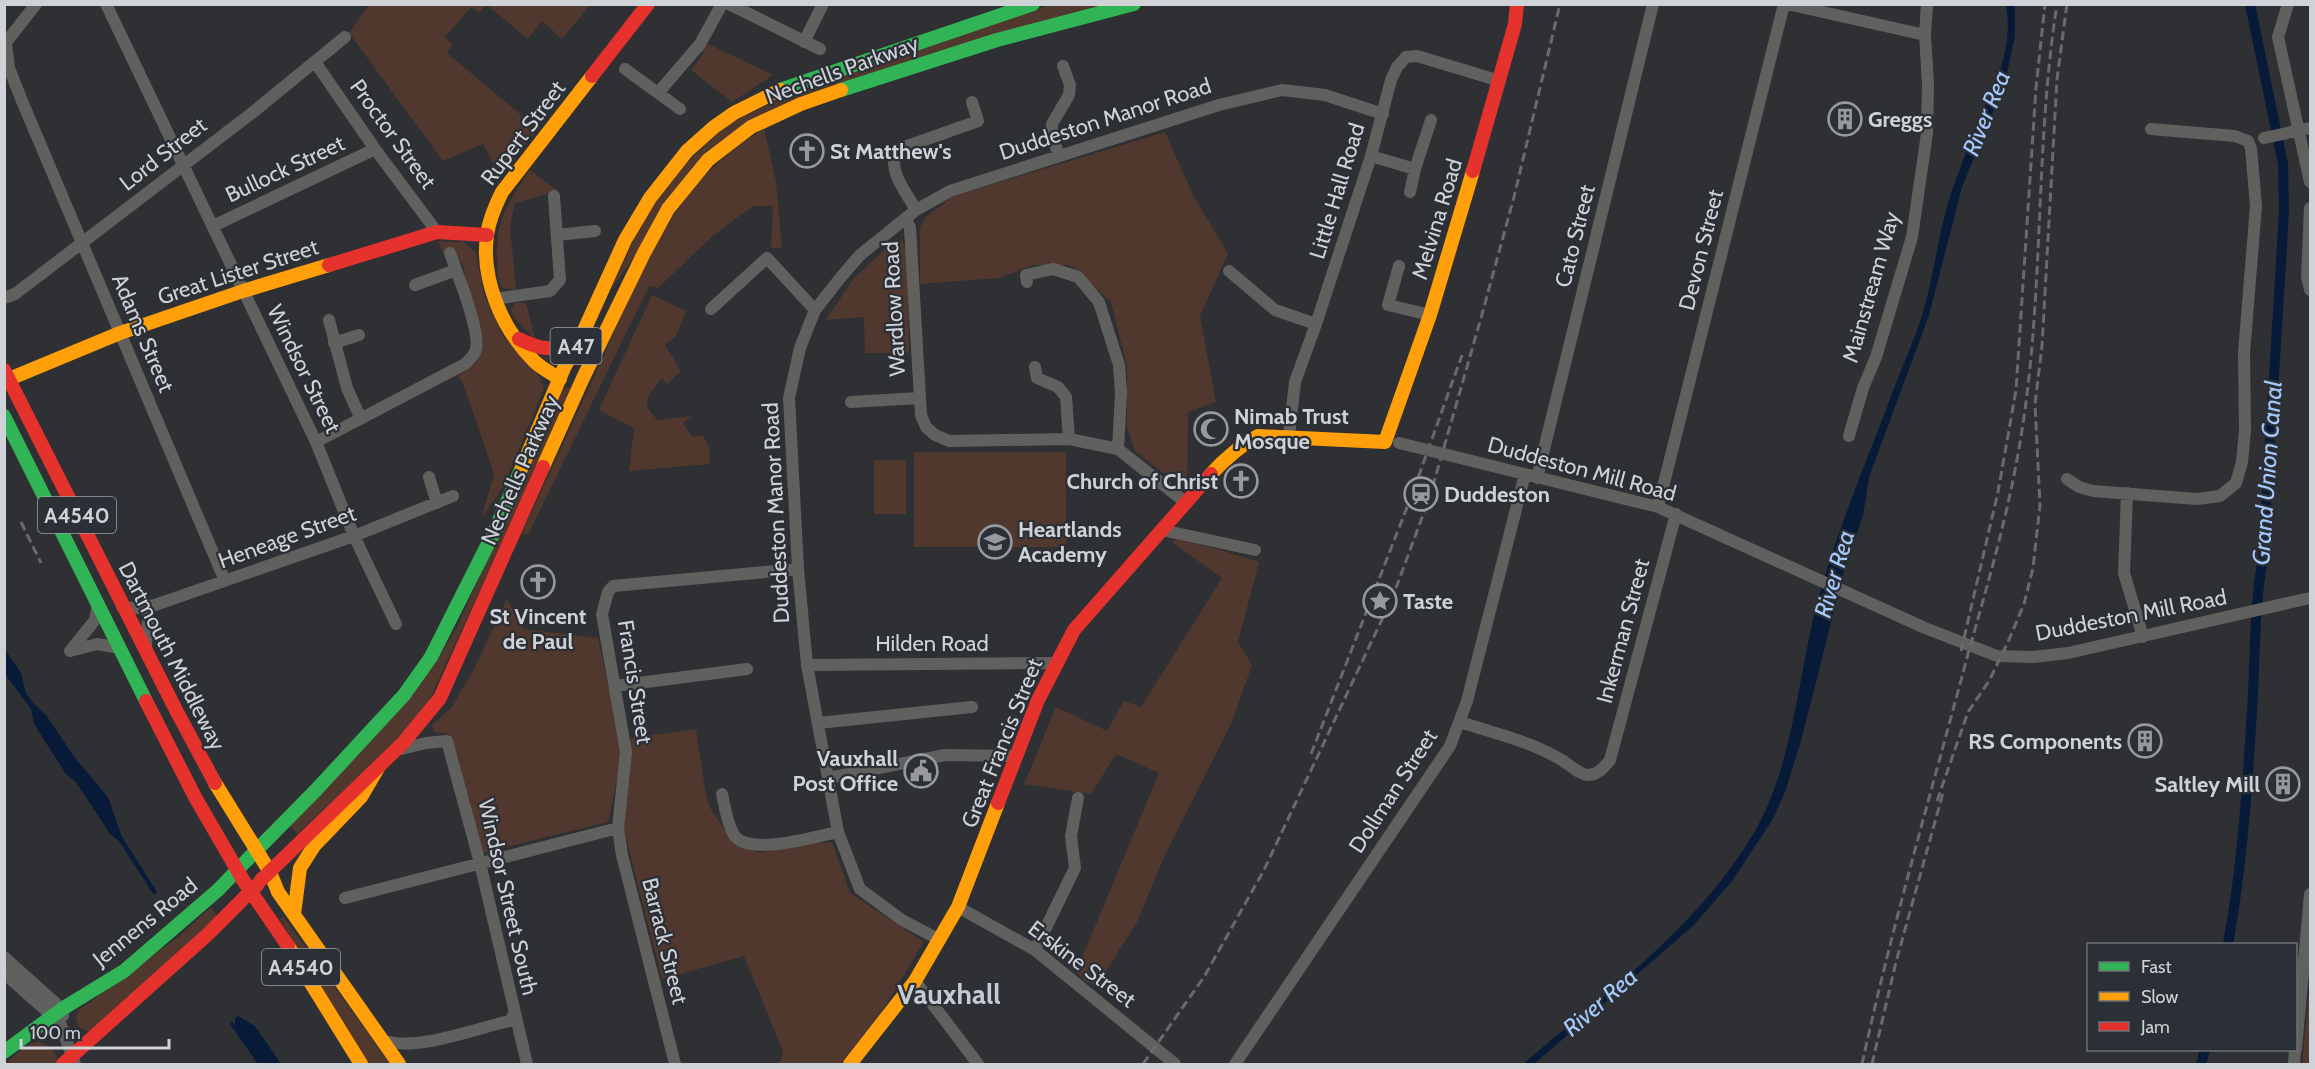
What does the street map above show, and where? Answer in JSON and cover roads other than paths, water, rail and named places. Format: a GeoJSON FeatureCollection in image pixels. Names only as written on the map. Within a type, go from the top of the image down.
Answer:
{"type":"FeatureCollection","features":[{"type":"Feature","properties":{"kind":"main road","name":"Rupert Street"},"geometry":{"type":"LineString","coordinates":[[570,375],[533,360],[505,322],[494,299],[485,251],[487,235],[496,203],[502,192],[648,4]]}},
{"type":"Feature","properties":{"kind":"main road","name":"Nechells Parkway"},"geometry":{"type":"LineString","coordinates":[[254,870],[334,808],[378,768],[419,726],[440,698],[460,658],[570,375],[581,337],[626,240],[650,198],[687,151],[734,113],[782,89],[1033,4]]}},
{"type":"Feature","properties":{"kind":"main road","name":"Nechells Parkway"},"geometry":{"type":"LineString","coordinates":[[254,870],[316,790],[404,695],[431,657],[602,312],[619,284],[644,252],[668,209],[708,160],[759,123],[801,104],[874,78],[997,40],[1134,4]]}},
{"type":"Feature","properties":{"kind":"main road","name":"Melvina Road"},"geometry":{"type":"LineString","coordinates":[[1385,442],[1430,315],[1500,81],[1515,24],[1517,4]]}},
{"type":"Feature","properties":{"kind":"main road","name":"Great Lister Street"},"geometry":{"type":"LineString","coordinates":[[6,377],[120,333],[243,291],[437,231],[487,235]]}},
{"type":"Feature","properties":{"kind":"main road"},"geometry":{"type":"LineString","coordinates":[[516,337],[538,349],[554,351],[581,337]]}},
{"type":"Feature","properties":{"kind":"main road","name":"Dartmouth Middleway"},"geometry":{"type":"LineString","coordinates":[[6,377],[122,607],[213,779],[254,870]]}},
{"type":"Feature","properties":{"kind":"main road","name":"Dartmouth Middleway"},"geometry":{"type":"LineString","coordinates":[[4,416],[70,552],[195,797],[254,870]]}},
{"type":"Feature","properties":{"kind":"main road","name":"Great Francis Street"},"geometry":{"type":"LineString","coordinates":[[850,1065],[915,981],[958,907],[1038,700],[1074,630],[1185,502],[1225,459],[1245,443],[1258,436],[1289,435],[1385,442]]}},
{"type":"Feature","properties":{"kind":"main road"},"geometry":{"type":"LineString","coordinates":[[294,914],[300,868],[314,846],[361,797],[378,768]]}},
{"type":"Feature","properties":{"kind":"main road","name":"A4540"},"geometry":{"type":"LineString","coordinates":[[254,870],[278,892],[398,1064]]}},
{"type":"Feature","properties":{"kind":"main road","name":"A4540"},"geometry":{"type":"LineString","coordinates":[[254,870],[296,958],[361,1065]]}},
{"type":"Feature","properties":{"kind":"main road","name":"Jennens Road"},"geometry":{"type":"LineString","coordinates":[[4,1052],[124,971],[218,890],[254,870]]}},
{"type":"Feature","properties":{"kind":"main road","name":"Jennens Road"},"geometry":{"type":"LineString","coordinates":[[68,1060],[207,935],[254,870]]}},
{"type":"Feature","properties":{"kind":"street"},"geometry":{"type":"LineString","coordinates":[[5,44],[36,4]]}},
{"type":"Feature","properties":{"kind":"street","name":"Windsor Street"},"geometry":{"type":"LineString","coordinates":[[106,4],[316,442],[354,536],[396,624]]}},
{"type":"Feature","properties":{"kind":"street"},"geometry":{"type":"LineString","coordinates":[[658,93],[700,44],[722,4]]}},
{"type":"Feature","properties":{"kind":"street"},"geometry":{"type":"LineString","coordinates":[[729,4],[820,49]]}},
{"type":"Feature","properties":{"kind":"street"},"geometry":{"type":"LineString","coordinates":[[804,42],[823,4]]}},
{"type":"Feature","properties":{"kind":"street","name":"Cato Street"},"geometry":{"type":"LineString","coordinates":[[1531,476],[1653,4]]}},
{"type":"Feature","properties":{"kind":"street"},"geometry":{"type":"LineString","coordinates":[[1786,4],[1925,35]]}},
{"type":"Feature","properties":{"kind":"street","name":"Devon Street"},"geometry":{"type":"LineString","coordinates":[[1658,507],[1786,4]]}},
{"type":"Feature","properties":{"kind":"street","name":"Mainstream Way"},"geometry":{"type":"LineString","coordinates":[[1849,436],[1863,388],[1876,357],[1912,237],[1927,133],[1928,84],[1925,35],[1927,4]]}},
{"type":"Feature","properties":{"kind":"street"},"geometry":{"type":"LineString","coordinates":[[2288,4],[2278,37],[2310,182]]}},
{"type":"Feature","properties":{"kind":"street","name":"Lord Street"},"geometry":{"type":"LineString","coordinates":[[4,298],[15,294],[252,113],[345,37]]}},
{"type":"Feature","properties":{"kind":"street","name":"Adams Street"},"geometry":{"type":"LineString","coordinates":[[5,44],[6,63],[225,581]]}},
{"type":"Feature","properties":{"kind":"street","name":"Little Hall Road"},"geometry":{"type":"LineString","coordinates":[[1289,435],[1295,382],[1371,156],[1391,80],[1397,67],[1406,57],[1418,56],[1500,81]]}},
{"type":"Feature","properties":{"kind":"street","name":"Proctor Street"},"geometry":{"type":"LineString","coordinates":[[315,62],[375,149],[437,231]]}},
{"type":"Feature","properties":{"kind":"street"},"geometry":{"type":"LineString","coordinates":[[1059,156],[1052,135],[1052,124],[1075,84],[1064,66]]}},
{"type":"Feature","properties":{"kind":"street"},"geometry":{"type":"LineString","coordinates":[[626,69],[680,110]]}},
{"type":"Feature","properties":{"kind":"street","name":"Adams Street"},"geometry":{"type":"LineString","coordinates":[[4,84],[22,101]]}},
{"type":"Feature","properties":{"kind":"street","name":"Duddeston Manor Road"},"geometry":{"type":"LineString","coordinates":[[940,940],[902,920],[860,889],[838,831],[807,665],[798,569],[789,398],[800,348],[815,310],[860,255],[916,210],[950,191],[1219,105],[1282,90],[1325,95],[1383,114]]}},
{"type":"Feature","properties":{"kind":"street"},"geometry":{"type":"LineString","coordinates":[[916,210],[894,170],[895,154],[898,149],[978,125],[972,102]]}},
{"type":"Feature","properties":{"kind":"street"},"geometry":{"type":"LineString","coordinates":[[1410,192],[1415,168],[1431,120]]}},
{"type":"Feature","properties":{"kind":"street"},"geometry":{"type":"LineString","coordinates":[[2067,479],[2079,487],[2093,491],[2198,499],[2220,496],[2236,483],[2242,462],[2246,430],[2244,353],[2256,206],[2251,148],[2248,141],[2235,136],[2151,129]]}},
{"type":"Feature","properties":{"kind":"street"},"geometry":{"type":"LineString","coordinates":[[2264,138],[2300,130]]}},
{"type":"Feature","properties":{"kind":"street","name":"Bullock Street"},"geometry":{"type":"LineString","coordinates":[[213,226],[375,149]]}},
{"type":"Feature","properties":{"kind":"street"},"geometry":{"type":"LineString","coordinates":[[1371,156],[1415,168]]}},
{"type":"Feature","properties":{"kind":"street"},"geometry":{"type":"LineString","coordinates":[[494,299],[550,291],[560,280],[554,196]]}},
{"type":"Feature","properties":{"kind":"street"},"geometry":{"type":"LineString","coordinates":[[2310,208],[2307,277],[2310,290]]}},
{"type":"Feature","properties":{"kind":"street","name":"Wardlow Road"},"geometry":{"type":"LineString","coordinates":[[906,219],[910,228],[921,415],[926,428],[949,441],[1069,439],[1118,449],[1185,502]]}},
{"type":"Feature","properties":{"kind":"street"},"geometry":{"type":"LineString","coordinates":[[556,235],[595,231]]}},
{"type":"Feature","properties":{"kind":"street"},"geometry":{"type":"LineString","coordinates":[[316,442],[465,364],[475,353],[477,340],[465,293],[450,253]]}},
{"type":"Feature","properties":{"kind":"street"},"geometry":{"type":"LineString","coordinates":[[711,309],[767,258],[815,310]]}},
{"type":"Feature","properties":{"kind":"street"},"geometry":{"type":"LineString","coordinates":[[1399,266],[1388,305],[1430,315]]}},
{"type":"Feature","properties":{"kind":"street"},"geometry":{"type":"LineString","coordinates":[[1026,275],[1053,269],[1078,277],[1099,302],[1119,365],[1121,393],[1118,449]]}},
{"type":"Feature","properties":{"kind":"street"},"geometry":{"type":"LineString","coordinates":[[415,285],[456,270]]}},
{"type":"Feature","properties":{"kind":"street"},"geometry":{"type":"LineString","coordinates":[[1230,271],[1275,310],[1316,324]]}},
{"type":"Feature","properties":{"kind":"street"},"geometry":{"type":"LineString","coordinates":[[329,320],[347,388],[360,417]]}},
{"type":"Feature","properties":{"kind":"street"},"geometry":{"type":"LineString","coordinates":[[334,343],[360,335]]}},
{"type":"Feature","properties":{"kind":"street"},"geometry":{"type":"LineString","coordinates":[[1035,376],[1059,387],[1066,397],[1069,439]]}},
{"type":"Feature","properties":{"kind":"street","name":"Wardlow Road"},"geometry":{"type":"LineString","coordinates":[[859,398],[920,398]]}},
{"type":"Feature","properties":{"kind":"street","name":"Duddeston Mill Road"},"geometry":{"type":"LineString","coordinates":[[1385,442],[1399,443],[1658,507],[1925,628],[1997,656],[2033,657],[2068,653],[2310,598]]}},
{"type":"Feature","properties":{"kind":"street","name":"Dollman Street"},"geometry":{"type":"LineString","coordinates":[[1235,1065],[1450,746],[1460,722],[1531,476]]}},
{"type":"Feature","properties":{"kind":"street"},"geometry":{"type":"LineString","coordinates":[[429,477],[437,502]]}},
{"type":"Feature","properties":{"kind":"street"},"geometry":{"type":"LineString","coordinates":[[2127,493],[2124,573],[2143,637]]}},
{"type":"Feature","properties":{"kind":"street","name":"Heneage Street"},"geometry":{"type":"LineString","coordinates":[[122,607],[149,607],[354,536],[453,496]]}},
{"type":"Feature","properties":{"kind":"street","name":"Inkerman Street"},"geometry":{"type":"LineString","coordinates":[[1460,722],[1526,742],[1560,759],[1582,774],[1592,775],[1602,770],[1610,760],[1676,514]]}},
{"type":"Feature","properties":{"kind":"street"},"geometry":{"type":"LineString","coordinates":[[1162,530],[1255,550]]}},
{"type":"Feature","properties":{"kind":"street","name":"Francis Street"},"geometry":{"type":"LineString","coordinates":[[618,828],[626,752],[602,614],[608,592],[613,586],[798,569]]}},
{"type":"Feature","properties":{"kind":"street"},"geometry":{"type":"LineString","coordinates":[[98,605],[96,620],[70,651],[97,644],[120,648]]}},
{"type":"Feature","properties":{"kind":"street"},"geometry":{"type":"LineString","coordinates":[[146,651],[149,607]]}},
{"type":"Feature","properties":{"kind":"street","name":"Hilden Road"},"geometry":{"type":"LineString","coordinates":[[807,665],[1057,663]]}},
{"type":"Feature","properties":{"kind":"street"},"geometry":{"type":"LineString","coordinates":[[615,686],[747,669]]}},
{"type":"Feature","properties":{"kind":"street"},"geometry":{"type":"LineString","coordinates":[[818,723],[972,707]]}},
{"type":"Feature","properties":{"kind":"street","name":"Windsor Street South"},"geometry":{"type":"LineString","coordinates":[[397,750],[447,741],[480,863],[527,1065]]}},
{"type":"Feature","properties":{"kind":"street"},"geometry":{"type":"LineString","coordinates":[[828,778],[945,755],[1017,756]]}},
{"type":"Feature","properties":{"kind":"street"},"geometry":{"type":"LineString","coordinates":[[722,794],[728,821],[735,837],[750,844],[764,846],[838,831]]}},
{"type":"Feature","properties":{"kind":"street"},"geometry":{"type":"LineString","coordinates":[[1035,950],[1075,868],[1071,836],[1078,798]]}},
{"type":"Feature","properties":{"kind":"street"},"geometry":{"type":"LineString","coordinates":[[345,898],[618,828]]}},
{"type":"Feature","properties":{"kind":"street","name":"Barrack Street"},"geometry":{"type":"LineString","coordinates":[[618,828],[634,907],[675,1065]]}},
{"type":"Feature","properties":{"kind":"street"},"geometry":{"type":"LineString","coordinates":[[2297,1030],[2310,894]]}},
{"type":"Feature","properties":{"kind":"street","name":"Erskine Street"},"geometry":{"type":"LineString","coordinates":[[958,907],[1035,950],[1175,1065]]}},
{"type":"Feature","properties":{"kind":"street"},"geometry":{"type":"LineString","coordinates":[[4,957],[58,1016],[68,1060]]}},
{"type":"Feature","properties":{"kind":"street"},"geometry":{"type":"LineString","coordinates":[[4,973],[58,1016]]}},
{"type":"Feature","properties":{"kind":"street"},"geometry":{"type":"LineString","coordinates":[[915,981],[978,1065]]}},
{"type":"Feature","properties":{"kind":"street"},"geometry":{"type":"LineString","coordinates":[[382,1040],[397,1044],[416,1044],[510,1021],[514,1014]]}},
{"type":"Feature","properties":{"kind":"street"},"geometry":{"type":"LineString","coordinates":[[398,1064],[416,1044]]}},
{"type":"Feature","properties":{"kind":"water","name":"River Rea"},"geometry":{"type":"Polygon","coordinates":[[[2006,5],[2015,5],[2015,36],[2005,82],[1962,187],[1929,315],[1869,477],[1863,516],[1845,567],[1801,741],[1785,792],[1773,819],[1732,881],[1694,925],[1534,1064],[1523,1064],[1618,985],[1679,928],[1733,865],[1755,831],[1768,805],[1787,747],[1811,628],[1826,571],[1919,324],[1950,198],[1968,146],[2001,67],[2007,38],[2006,5]]]}},
{"type":"Feature","properties":{"kind":"water"},"geometry":{"type":"Polygon","coordinates":[[[4,648],[21,673],[26,693],[46,715],[75,758],[108,797],[122,837],[157,892],[154,895],[119,841],[110,834],[76,782],[66,774],[34,724],[31,709],[5,674],[4,648]]]}},
{"type":"Feature","properties":{"kind":"water"},"geometry":{"type":"Polygon","coordinates":[[[238,1016],[255,1026],[281,1064],[258,1064],[230,1024],[232,1022],[235,1025],[235,1018],[238,1016]]]}},
{"type":"Feature","properties":{"kind":"waterway","name":"Grand Union Canal"},"geometry":{"type":"LineString","coordinates":[[2228,943],[2238,882],[2247,788],[2284,212],[2283,164],[2250,4]]}},
{"type":"Feature","properties":{"kind":"waterway","name":"Grand Union Canal"},"geometry":{"type":"LineString","coordinates":[[2201,1064],[2205,1051]]}},
{"type":"Feature","properties":{"kind":"railway"},"geometry":{"type":"LineString","coordinates":[[1143,1064],[1204,977],[1264,870],[1393,596],[1430,496],[1481,318],[1514,197],[1560,4]]}},
{"type":"Feature","properties":{"kind":"railway"},"geometry":{"type":"LineString","coordinates":[[1961,651],[1998,492],[2016,390],[2036,88],[2045,4]]}},
{"type":"Feature","properties":{"kind":"railway"},"geometry":{"type":"LineString","coordinates":[[1862,1064],[1899,909],[2009,501],[2019,448],[2033,338],[2045,115],[2057,4]]}},
{"type":"Feature","properties":{"kind":"railway"},"geometry":{"type":"LineString","coordinates":[[1937,801],[1968,712],[1989,681],[2024,604],[2033,568],[2040,505],[2035,404],[2042,346],[2057,79],[2067,4]]}},
{"type":"Feature","properties":{"kind":"railway"},"geometry":{"type":"LineString","coordinates":[[1311,754],[1413,492],[1462,355]]}},
{"type":"Feature","properties":{"kind":"railway"},"geometry":{"type":"LineString","coordinates":[[21,522],[41,563]]}},
{"type":"Feature","properties":{"kind":"railway"},"geometry":{"type":"LineString","coordinates":[[1872,1064],[1896,962],[1943,793]]}},
{"type":"Feature","properties":{"kind":"place","name":"Greggs"},"geometry":{"type":"Point","coordinates":[1845,119]}},
{"type":"Feature","properties":{"kind":"place","name":"St Matthew's"},"geometry":{"type":"Point","coordinates":[807,151]}},
{"type":"Feature","properties":{"kind":"place","name":"Nimab Trust Mosque"},"geometry":{"type":"Point","coordinates":[1211,429]}},
{"type":"Feature","properties":{"kind":"place","name":"Church of Christ"},"geometry":{"type":"Point","coordinates":[1241,481]}},
{"type":"Feature","properties":{"kind":"place","name":"Duddeston"},"geometry":{"type":"Point","coordinates":[1421,494]}},
{"type":"Feature","properties":{"kind":"place","name":"Heartlands Academy"},"geometry":{"type":"Point","coordinates":[995,542]}},
{"type":"Feature","properties":{"kind":"place","name":"St Vincent de Paul"},"geometry":{"type":"Point","coordinates":[538,582]}},
{"type":"Feature","properties":{"kind":"place","name":"Taste"},"geometry":{"type":"Point","coordinates":[1380,601]}},
{"type":"Feature","properties":{"kind":"place","name":"RS Components"},"geometry":{"type":"Point","coordinates":[2145,741]}},
{"type":"Feature","properties":{"kind":"place","name":"Vauxhall Post Office"},"geometry":{"type":"Point","coordinates":[921,771]}},
{"type":"Feature","properties":{"kind":"place","name":"Saltley Mill"},"geometry":{"type":"Point","coordinates":[2283,784]}},
{"type":"Feature","properties":{"kind":"district","name":"Vauxhall"},"geometry":{"type":"Point","coordinates":[949,994]}}]}
